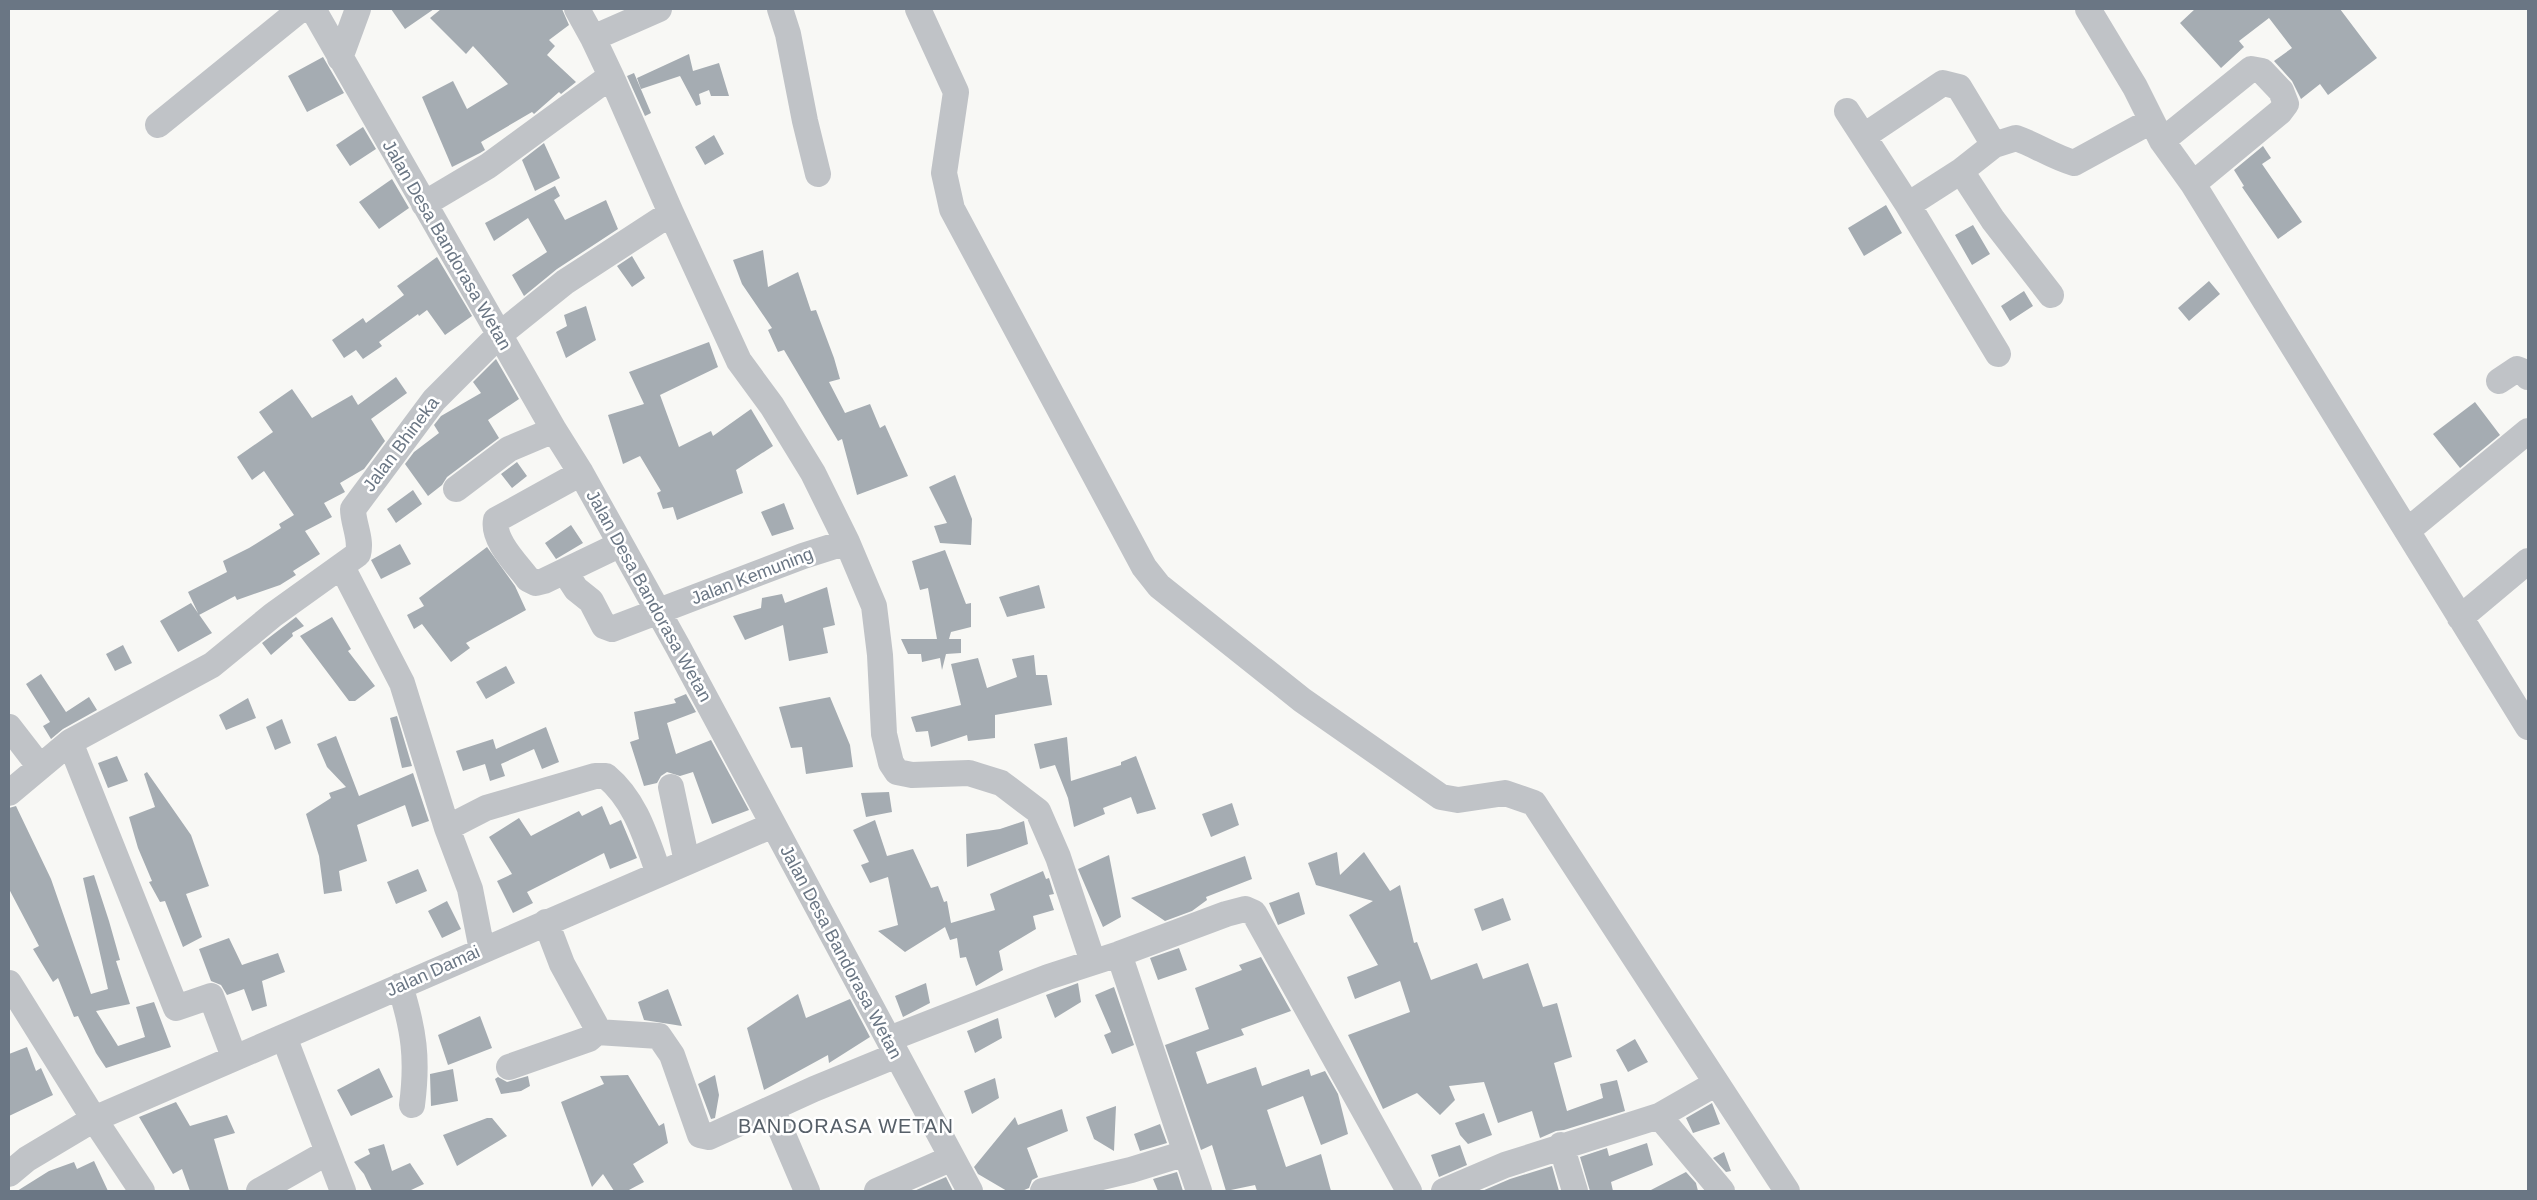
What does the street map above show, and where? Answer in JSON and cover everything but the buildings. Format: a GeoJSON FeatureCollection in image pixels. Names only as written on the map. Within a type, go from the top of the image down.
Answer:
{"type":"FeatureCollection","features":[{"type":"Feature","properties":{"kind":"street"},"geometry":{"type":"LineString","coordinates":[[158,125],[301,9]]}},
{"type":"Feature","properties":{"kind":"street","name":"Jalan Desa Bandorasa Wetan"},"geometry":{"type":"LineString","coordinates":[[312,9],[554,430],[581,473],[970,1191]]}},
{"type":"Feature","properties":{"kind":"street"},"geometry":{"type":"LineString","coordinates":[[340,58],[358,9]]}},
{"type":"Feature","properties":{"kind":"street"},"geometry":{"type":"LineString","coordinates":[[577,9],[611,76],[739,361],[772,406],[808,465],[847,542],[874,606],[880,655],[884,734],[891,764],[897,772],[912,775],[969,773],[1001,783],[1038,811],[1058,857],[1094,962]]}},
{"type":"Feature","properties":{"kind":"street"},"geometry":{"type":"LineString","coordinates":[[593,38],[659,9]]}},
{"type":"Feature","properties":{"kind":"street"},"geometry":{"type":"LineString","coordinates":[[780,9],[788,34],[804,121],[818,174]]}},
{"type":"Feature","properties":{"kind":"street"},"geometry":{"type":"LineString","coordinates":[[918,9],[956,92],[944,173],[952,209],[1144,567],[1159,586],[1302,700],[1441,797],[1458,800],[1505,793],[1534,803],[1715,1084],[1787,1191]]}},
{"type":"Feature","properties":{"kind":"street"},"geometry":{"type":"LineString","coordinates":[[2088,9],[2135,87],[2157,131],[2193,184],[2528,727]]}},
{"type":"Feature","properties":{"kind":"street"},"geometry":{"type":"LineString","coordinates":[[1908,206],[1961,171],[1994,146],[2016,138],[2032,143],[2056,158],[2074,163],[2157,131],[2251,70],[2262,71],[2281,91],[2286,104],[2280,112],[2193,184]]}},
{"type":"Feature","properties":{"kind":"street"},"geometry":{"type":"LineString","coordinates":[[424,204],[488,166],[611,76]]}},
{"type":"Feature","properties":{"kind":"street"},"geometry":{"type":"LineString","coordinates":[[1864,136],[1943,83],[1950,83],[1959,87],[1994,146]]}},
{"type":"Feature","properties":{"kind":"street"},"geometry":{"type":"LineString","coordinates":[[1847,111],[1908,206],[1998,354]]}},
{"type":"Feature","properties":{"kind":"street"},"geometry":{"type":"LineString","coordinates":[[1961,171],[1993,220],[2052,295]]}},
{"type":"Feature","properties":{"kind":"street"},"geometry":{"type":"LineString","coordinates":[[499,335],[581,272],[671,213]]}},
{"type":"Feature","properties":{"kind":"street","name":"Jalan Bhineka"},"geometry":{"type":"LineString","coordinates":[[342,567],[358,554],[360,548],[353,519],[353,509],[357,502],[434,400],[499,335]]}},
{"type":"Feature","properties":{"kind":"street"},"geometry":{"type":"LineString","coordinates":[[2499,381],[2517,369],[2527,373],[2528,377]]}},
{"type":"Feature","properties":{"kind":"street"},"geometry":{"type":"LineString","coordinates":[[456,490],[509,449],[554,430]]}},
{"type":"Feature","properties":{"kind":"street"},"geometry":{"type":"LineString","coordinates":[[2406,531],[2528,432]]}},
{"type":"Feature","properties":{"kind":"street"},"geometry":{"type":"LineString","coordinates":[[581,473],[496,520],[494,528],[498,537],[528,580],[536,583],[565,572],[619,545]]}},
{"type":"Feature","properties":{"kind":"street","name":"Jalan Kemuning"},"geometry":{"type":"LineString","coordinates":[[565,572],[576,589],[591,601],[604,626],[612,629],[803,556],[847,542]]}},
{"type":"Feature","properties":{"kind":"street"},"geometry":{"type":"LineString","coordinates":[[2460,618],[2528,561]]}},
{"type":"Feature","properties":{"kind":"street"},"geometry":{"type":"LineString","coordinates":[[9,793],[70,742],[212,665],[274,615],[342,567],[402,682],[447,828],[470,888],[482,950]]}},
{"type":"Feature","properties":{"kind":"street"},"geometry":{"type":"LineString","coordinates":[[9,726],[40,767]]}},
{"type":"Feature","properties":{"kind":"street"},"geometry":{"type":"LineString","coordinates":[[70,742],[176,1008],[211,996],[234,1057]]}},
{"type":"Feature","properties":{"kind":"street"},"geometry":{"type":"LineString","coordinates":[[447,828],[486,808],[595,776],[606,776],[616,784],[634,808],[659,874]]}},
{"type":"Feature","properties":{"kind":"street"},"geometry":{"type":"LineString","coordinates":[[671,787],[687,862]]}},
{"type":"Feature","properties":{"kind":"street","name":"Jalan Damai"},"geometry":{"type":"LineString","coordinates":[[9,1174],[27,1159],[94,1119],[773,825]]}},
{"type":"Feature","properties":{"kind":"street"},"geometry":{"type":"LineString","coordinates":[[509,1067],[589,1039],[597,1032],[659,1036],[672,1055],[700,1135],[709,1137],[772,1109],[893,1047],[1048,977],[1245,909],[1254,913],[1409,1191]]}},
{"type":"Feature","properties":{"kind":"street"},"geometry":{"type":"LineString","coordinates":[[546,922],[562,964],[595,1024],[597,1032]]}},
{"type":"Feature","properties":{"kind":"street"},"geometry":{"type":"LineString","coordinates":[[1119,954],[1199,1191]]}},
{"type":"Feature","properties":{"kind":"street"},"geometry":{"type":"LineString","coordinates":[[9,983],[94,1119],[142,1191]]}},
{"type":"Feature","properties":{"kind":"street"},"geometry":{"type":"LineString","coordinates":[[400,986],[412,1024],[416,1075],[412,1105]]}},
{"type":"Feature","properties":{"kind":"street"},"geometry":{"type":"LineString","coordinates":[[284,1037],[343,1191]]}},
{"type":"Feature","properties":{"kind":"street"},"geometry":{"type":"LineString","coordinates":[[1444,1191],[1505,1165],[1561,1145],[1659,1116],[1715,1084]]}},
{"type":"Feature","properties":{"kind":"street"},"geometry":{"type":"LineString","coordinates":[[772,1109],[807,1191]]}},
{"type":"Feature","properties":{"kind":"street"},"geometry":{"type":"LineString","coordinates":[[1659,1116],[1722,1191]]}},
{"type":"Feature","properties":{"kind":"street"},"geometry":{"type":"LineString","coordinates":[[1561,1145],[1575,1191]]}},
{"type":"Feature","properties":{"kind":"street"},"geometry":{"type":"LineString","coordinates":[[259,1191],[328,1152]]}},
{"type":"Feature","properties":{"kind":"street"},"geometry":{"type":"LineString","coordinates":[[1043,1191],[1131,1170],[1186,1153]]}},
{"type":"Feature","properties":{"kind":"street"},"geometry":{"type":"LineString","coordinates":[[877,1191],[952,1158]]}},
{"type":"Feature","properties":{"kind":"district","name":"BANDORASA WETAN"},"geometry":{"type":"Point","coordinates":[846,1126]}}]}
